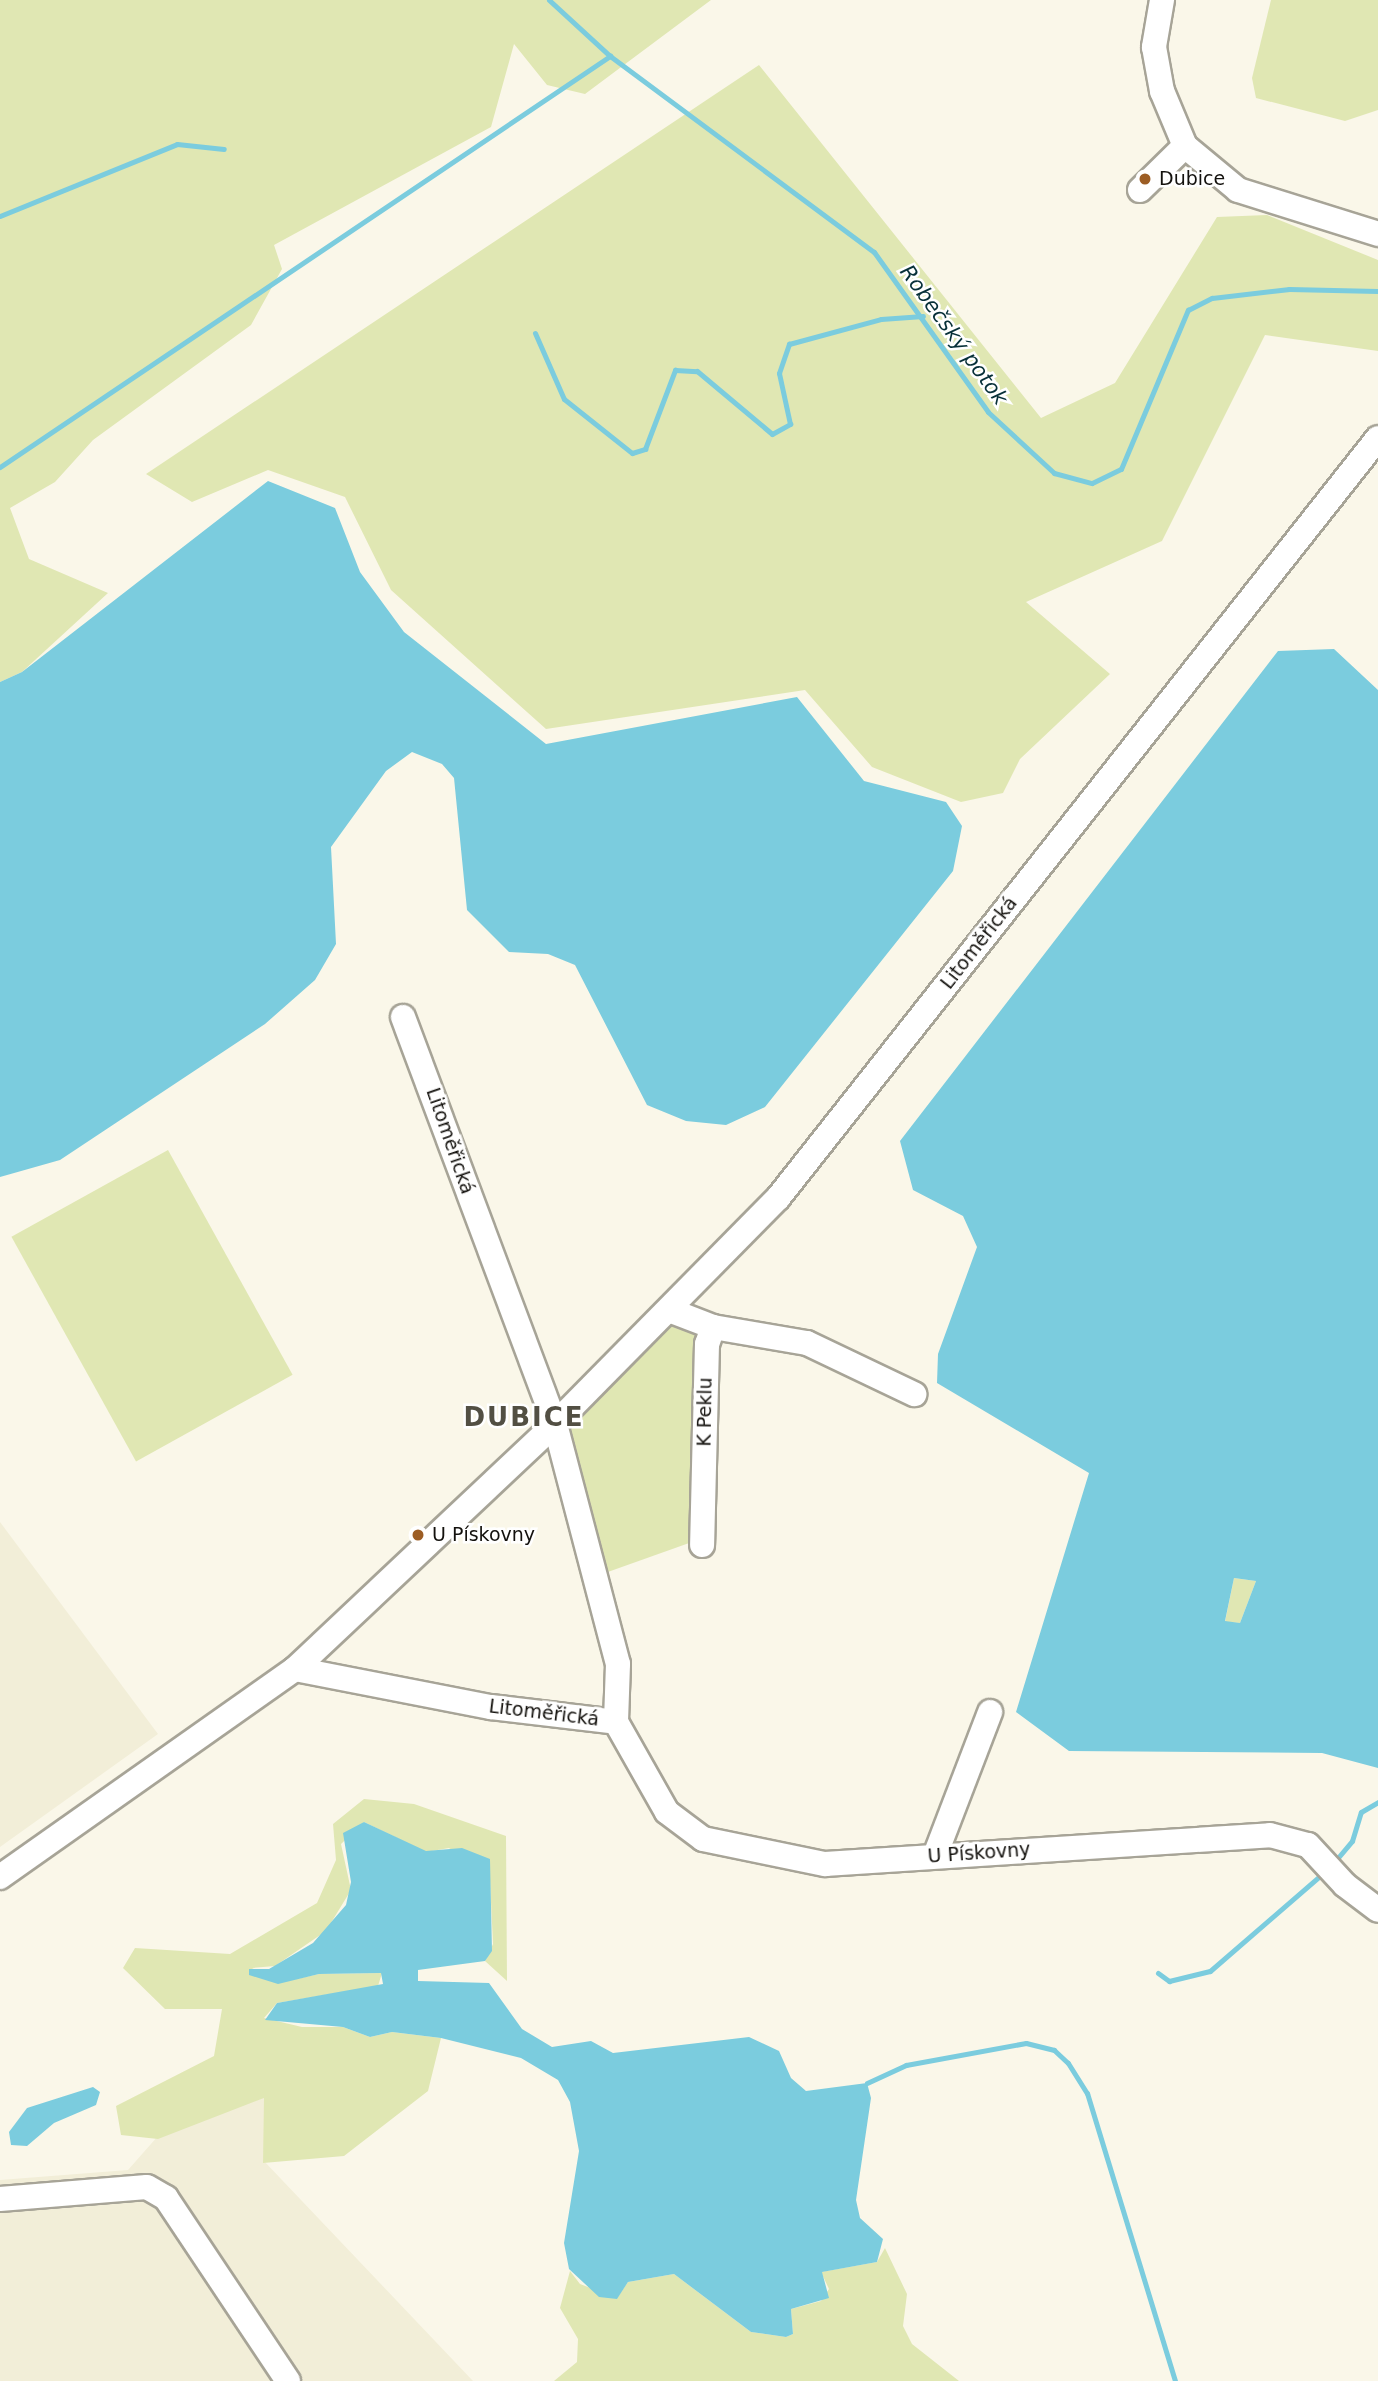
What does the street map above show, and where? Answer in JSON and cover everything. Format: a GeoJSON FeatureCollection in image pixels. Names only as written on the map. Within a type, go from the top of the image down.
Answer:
{"type":"FeatureCollection","features":[{"type":"Feature","properties":{"kind":"street"},"geometry":{"type":"LineString","coordinates":[[1162,0],[1154,47],[1162,90],[1185,146],[1238,190],[1378,234]]}},
{"type":"Feature","properties":{"kind":"street"},"geometry":{"type":"LineString","coordinates":[[1140,190],[1185,146]]}},
{"type":"Feature","properties":{"kind":"street","name":"Litoměřická"},"geometry":{"type":"LineString","coordinates":[[0,1877],[295,1669],[555,1424],[778,1198],[1378,438]]}},
{"type":"Feature","properties":{"kind":"street","name":"Litoměřická"},"geometry":{"type":"LineString","coordinates":[[295,1669],[491,1707],[616,1722],[618,1664],[555,1424],[402,1017]]}},
{"type":"Feature","properties":{"kind":"street"},"geometry":{"type":"LineString","coordinates":[[669,1310],[713,1327],[807,1343],[914,1394]]}},
{"type":"Feature","properties":{"kind":"street","name":"K Peklu"},"geometry":{"type":"LineString","coordinates":[[702,1545],[706,1344],[713,1327]]}},
{"type":"Feature","properties":{"kind":"street"},"geometry":{"type":"LineString","coordinates":[[936,1853],[990,1712]]}},
{"type":"Feature","properties":{"kind":"street","name":"U Pískovny"},"geometry":{"type":"LineString","coordinates":[[616,1722],[667,1812],[703,1839],[825,1864],[936,1853],[1270,1835],[1308,1845],[1345,1885],[1378,1909]]}},
{"type":"Feature","properties":{"kind":"street"},"geometry":{"type":"LineString","coordinates":[[0,2199],[146,2187],[166,2198],[288,2381]]}},
{"type":"Feature","properties":{"kind":"shaded area"},"geometry":{"type":"Polygon","coordinates":[[[0,1522],[158,1734],[0,1847],[0,1522]]]}},
{"type":"Feature","properties":{"kind":"shaded area"},"geometry":{"type":"Polygon","coordinates":[[[271,2095],[263,2160],[473,2381],[0,2381],[0,2180],[128,2170],[158,2136],[271,2095]]]}},
{"type":"Feature","properties":{"kind":"green space"},"geometry":{"type":"Polygon","coordinates":[[[0,0],[711,0],[585,94],[547,85],[514,44],[491,127],[274,245],[282,269],[251,325],[93,440],[55,482],[10,508],[29,559],[108,593],[22,672],[0,682],[0,0]]]}},
{"type":"Feature","properties":{"kind":"green space"},"geometry":{"type":"Polygon","coordinates":[[[1271,0],[1378,0],[1378,110],[1345,121],[1256,98],[1252,78],[1271,0]]]}},
{"type":"Feature","properties":{"kind":"green space"},"geometry":{"type":"Polygon","coordinates":[[[759,65],[1041,418],[1115,383],[1217,217],[1267,215],[1378,260],[1378,351],[1265,335],[1162,541],[1026,602],[1110,674],[1020,759],[1003,793],[961,802],[872,767],[805,690],[546,729],[391,590],[345,497],[268,470],[192,502],[146,474],[759,65]]]}},
{"type":"Feature","properties":{"kind":"green space"},"geometry":{"type":"Polygon","coordinates":[[[168,1150],[293,1375],[136,1462],[11,1237],[168,1150]]]}},
{"type":"Feature","properties":{"kind":"green space"},"geometry":{"type":"Polygon","coordinates":[[[672,1322],[698,1334],[692,1542],[605,1573],[566,1430],[672,1322]]]}},
{"type":"Feature","properties":{"kind":"green space"},"geometry":{"type":"Polygon","coordinates":[[[1234,1578],[1256,1581],[1240,1623],[1225,1622],[1234,1578]]]}},
{"type":"Feature","properties":{"kind":"green space"},"geometry":{"type":"Polygon","coordinates":[[[364,1799],[414,1804],[506,1836],[507,1981],[485,1961],[493,1944],[490,1881],[449,1848],[426,1852],[364,1822],[341,1844],[351,1890],[326,1931],[275,1966],[252,1968],[278,1983],[319,1974],[382,1973],[378,1986],[277,2003],[264,2018],[302,2027],[343,2027],[370,2037],[392,2032],[441,2038],[428,2091],[344,2156],[263,2163],[264,2098],[158,2139],[121,2135],[116,2106],[214,2056],[222,2009],[165,2009],[123,1968],[135,1948],[230,1954],[317,1903],[336,1860],[333,1824],[364,1799]]]}},
{"type":"Feature","properties":{"kind":"green space"},"geometry":{"type":"Polygon","coordinates":[[[885,2248],[907,2294],[903,2326],[912,2344],[959,2381],[554,2381],[577,2362],[578,2339],[560,2308],[570,2271],[580,2284],[617,2298],[628,2282],[674,2274],[751,2332],[786,2337],[793,2334],[791,2309],[821,2301],[829,2289],[821,2272],[877,2262],[885,2248]]]}},
{"type":"Feature","properties":{"kind":"water"},"geometry":{"type":"Polygon","coordinates":[[[268,481],[335,508],[360,572],[404,632],[546,744],[797,697],[864,781],[946,802],[962,826],[953,871],[765,1107],[726,1125],[686,1121],[647,1105],[575,965],[548,954],[509,952],[467,910],[454,778],[442,764],[412,752],[386,771],[331,847],[336,944],[315,980],[265,1024],[60,1160],[0,1177],[0,682],[22,672],[268,481]]]}},
{"type":"Feature","properties":{"kind":"water"},"geometry":{"type":"Polygon","coordinates":[[[1334,649],[1378,690],[1378,1768],[1322,1753],[1069,1751],[1016,1712],[1089,1473],[937,1383],[938,1354],[977,1247],[963,1216],[913,1190],[900,1141],[1278,651],[1334,649]],[[1234,1578],[1225,1621],[1240,1623],[1256,1581],[1234,1578]]]}},
{"type":"Feature","properties":{"kind":"water"},"geometry":{"type":"Polygon","coordinates":[[[364,1822],[426,1851],[462,1848],[490,1859],[492,1951],[485,1961],[418,1970],[418,1981],[489,1983],[522,2029],[552,2047],[591,2041],[613,2053],[749,2037],[779,2051],[791,2078],[806,2091],[867,2083],[871,2098],[856,2200],[860,2218],[883,2239],[877,2262],[822,2272],[829,2298],[791,2309],[793,2334],[786,2337],[751,2332],[674,2274],[628,2282],[617,2299],[599,2297],[569,2269],[564,2243],[579,2151],[570,2102],[558,2080],[521,2058],[441,2038],[392,2032],[370,2037],[343,2027],[265,2020],[277,2003],[383,1984],[381,1973],[319,1974],[278,1984],[249,1975],[249,1969],[269,1969],[313,1943],[346,1905],[351,1882],[343,1833],[364,1822]]]}},
{"type":"Feature","properties":{"kind":"water"},"geometry":{"type":"Polygon","coordinates":[[[93,2087],[100,2092],[96,2105],[54,2123],[27,2146],[11,2145],[9,2132],[27,2108],[93,2087]]]}},
{"type":"Feature","properties":{"kind":"waterway","name":"Robečský potok"},"geometry":{"type":"LineString","coordinates":[[549,0],[610,56],[874,252],[988,412],[1054,473],[1092,483],[1121,469],[1188,310],[1212,298],[1289,289],[1378,291]]}},
{"type":"Feature","properties":{"kind":"waterway"},"geometry":{"type":"LineString","coordinates":[[0,467],[610,56]]}},
{"type":"Feature","properties":{"kind":"waterway"},"geometry":{"type":"LineString","coordinates":[[0,216],[177,144],[224,149]]}},
{"type":"Feature","properties":{"kind":"waterway"},"geometry":{"type":"LineString","coordinates":[[535,333],[564,399],[632,453],[645,449],[675,370],[697,371],[772,434],[790,424],[779,373],[789,344],[881,319],[923,316]]}},
{"type":"Feature","properties":{"kind":"waterway"},"geometry":{"type":"LineString","coordinates":[[1336,1860],[1352,1841],[1361,1812],[1378,1802]]}},
{"type":"Feature","properties":{"kind":"waterway"},"geometry":{"type":"LineString","coordinates":[[1158,1973],[1169,1981],[1210,1971],[1323,1873]]}},
{"type":"Feature","properties":{"kind":"waterway"},"geometry":{"type":"LineString","coordinates":[[867,2083],[906,2065],[1026,2043],[1054,2050],[1068,2063],[1087,2093],[1175,2381]]}},
{"type":"Feature","properties":{"kind":"place","name":"Dubice"},"geometry":{"type":"Point","coordinates":[1145,179]}},
{"type":"Feature","properties":{"kind":"place","name":"U Pískovny"},"geometry":{"type":"Point","coordinates":[418,1535]}},
{"type":"Feature","properties":{"kind":"district","name":"DUBICE"},"geometry":{"type":"Point","coordinates":[524,1418]}}]}
